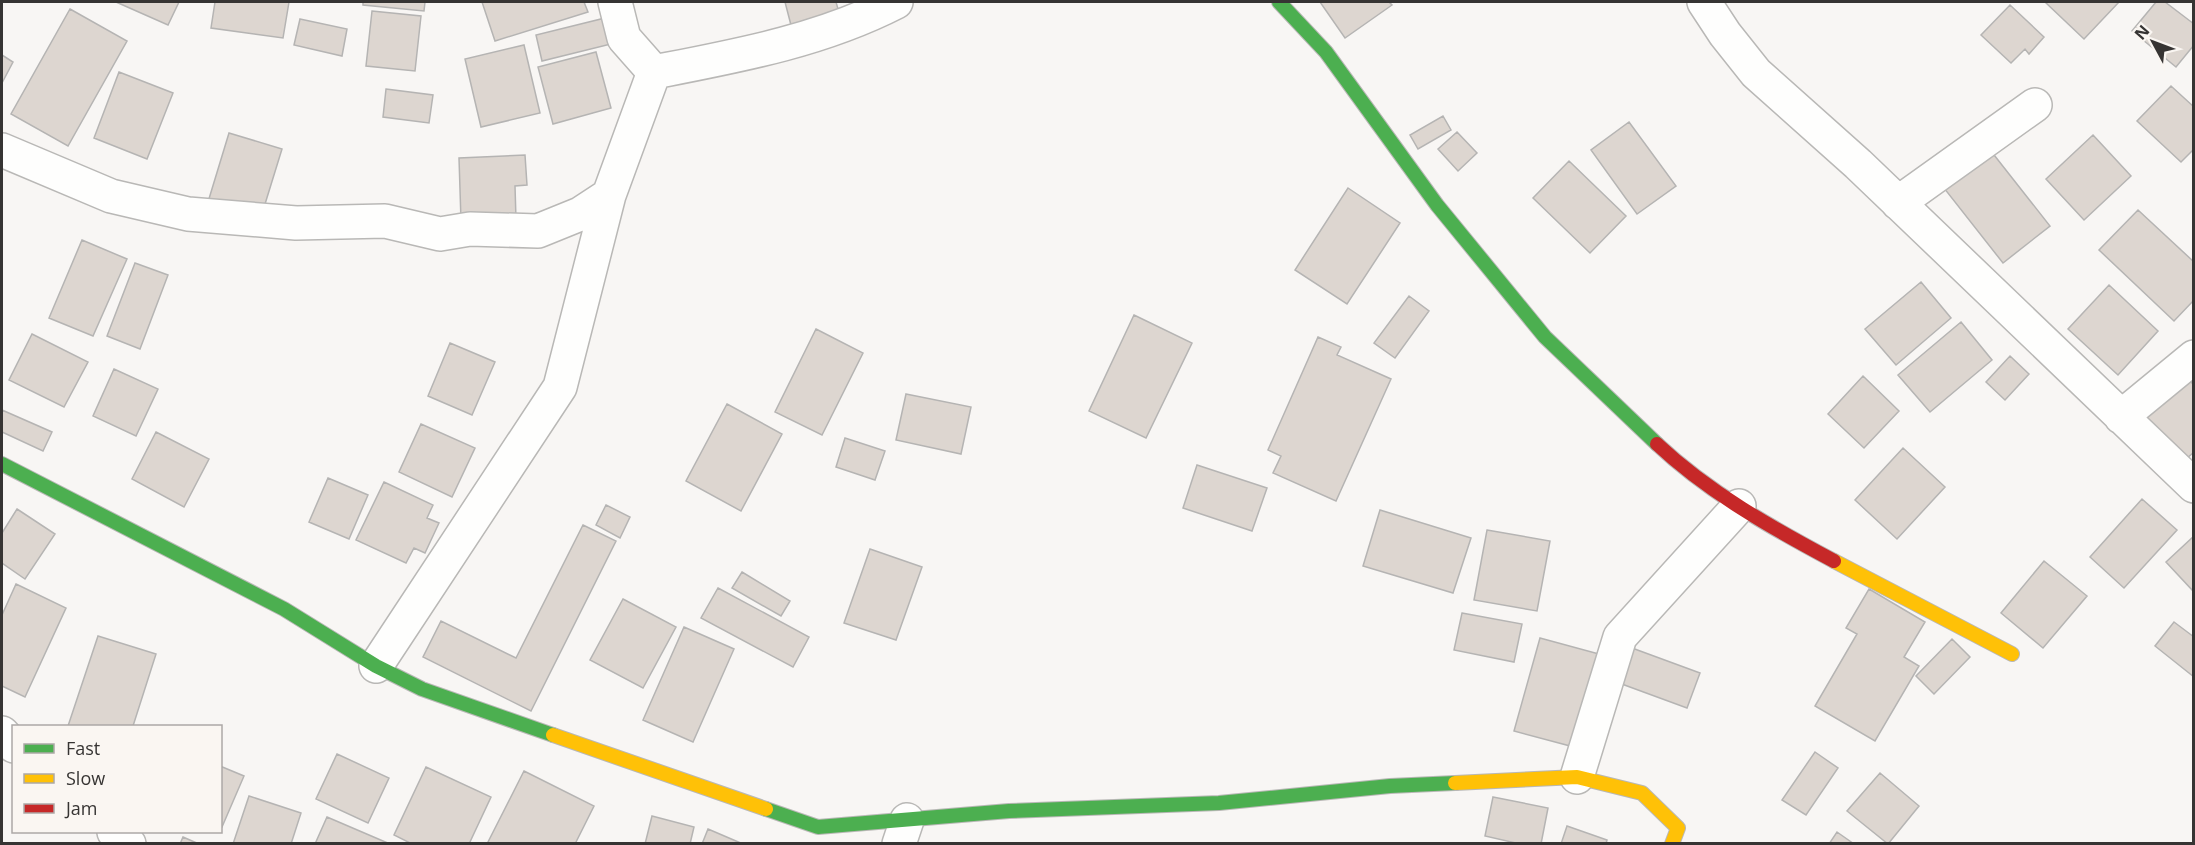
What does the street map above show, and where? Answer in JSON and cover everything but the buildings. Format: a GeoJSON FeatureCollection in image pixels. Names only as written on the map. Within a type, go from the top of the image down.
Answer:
{"type":"FeatureCollection","features":[{"type":"Feature","properties":{"kind":"street"},"geometry":{"type":"LineString","coordinates":[[615,2],[624,38],[654,72]]}},
{"type":"Feature","properties":{"kind":"street"},"geometry":{"type":"LineString","coordinates":[[654,72],[749,53],[856,22],[896,2]]}},
{"type":"Feature","properties":{"kind":"street"},"geometry":{"type":"LineString","coordinates":[[1279,2],[1326,52],[1437,205],[1545,337],[1676,462],[1772,528],[2012,654]]}},
{"type":"Feature","properties":{"kind":"street"},"geometry":{"type":"LineString","coordinates":[[1704,2],[1725,34],[1756,73],[1898,203],[2193,486]]}},
{"type":"Feature","properties":{"kind":"street"},"geometry":{"type":"LineString","coordinates":[[376,666],[560,387],[609,195],[654,72]]}},
{"type":"Feature","properties":{"kind":"street"},"geometry":{"type":"LineString","coordinates":[[1898,203],[2035,105]]}},
{"type":"Feature","properties":{"kind":"street"},"geometry":{"type":"LineString","coordinates":[[2,150],[111,196],[188,214],[296,223],[385,221],[440,234],[470,229],[538,231],[580,214],[609,195]]}},
{"type":"Feature","properties":{"kind":"street"},"geometry":{"type":"LineString","coordinates":[[2121,417],[2193,357]]}},
{"type":"Feature","properties":{"kind":"street"},"geometry":{"type":"LineString","coordinates":[[2,464],[284,609],[376,666],[422,689],[818,827],[903,832],[1010,811],[1219,803],[1390,786],[1577,777],[1642,793],[1678,828],[1672,843]]}},
{"type":"Feature","properties":{"kind":"street"},"geometry":{"type":"LineString","coordinates":[[1577,777],[1620,637],[1740,506]]}},
{"type":"Feature","properties":{"kind":"street"},"geometry":{"type":"LineString","coordinates":[[116,833],[129,843]]}},
{"type":"Feature","properties":{"kind":"traffic: fast"},"geometry":{"type":"LineString","coordinates":[[1279,2],[1326,52],[1437,205],[1545,337],[1657,444]]}},
{"type":"Feature","properties":{"kind":"traffic: fast"},"geometry":{"type":"LineString","coordinates":[[2,464],[284,609],[376,666],[422,689],[553,735]]}},
{"type":"Feature","properties":{"kind":"traffic: fast"},"geometry":{"type":"LineString","coordinates":[[766,809],[818,827],[1009,811],[1219,803],[1390,786],[1455,783]]}},
{"type":"Feature","properties":{"kind":"traffic: slow"},"geometry":{"type":"LineString","coordinates":[[1834,561],[2012,654]]}},
{"type":"Feature","properties":{"kind":"traffic: slow"},"geometry":{"type":"LineString","coordinates":[[553,735],[766,809]]}},
{"type":"Feature","properties":{"kind":"traffic: slow"},"geometry":{"type":"LineString","coordinates":[[1455,783],[1577,777],[1642,793],[1678,828],[1672,844]]}},
{"type":"Feature","properties":{"kind":"traffic: jam"},"geometry":{"type":"LineString","coordinates":[[1657,444],[1697,478],[1719,493],[1787,536],[1834,561]]}}]}
